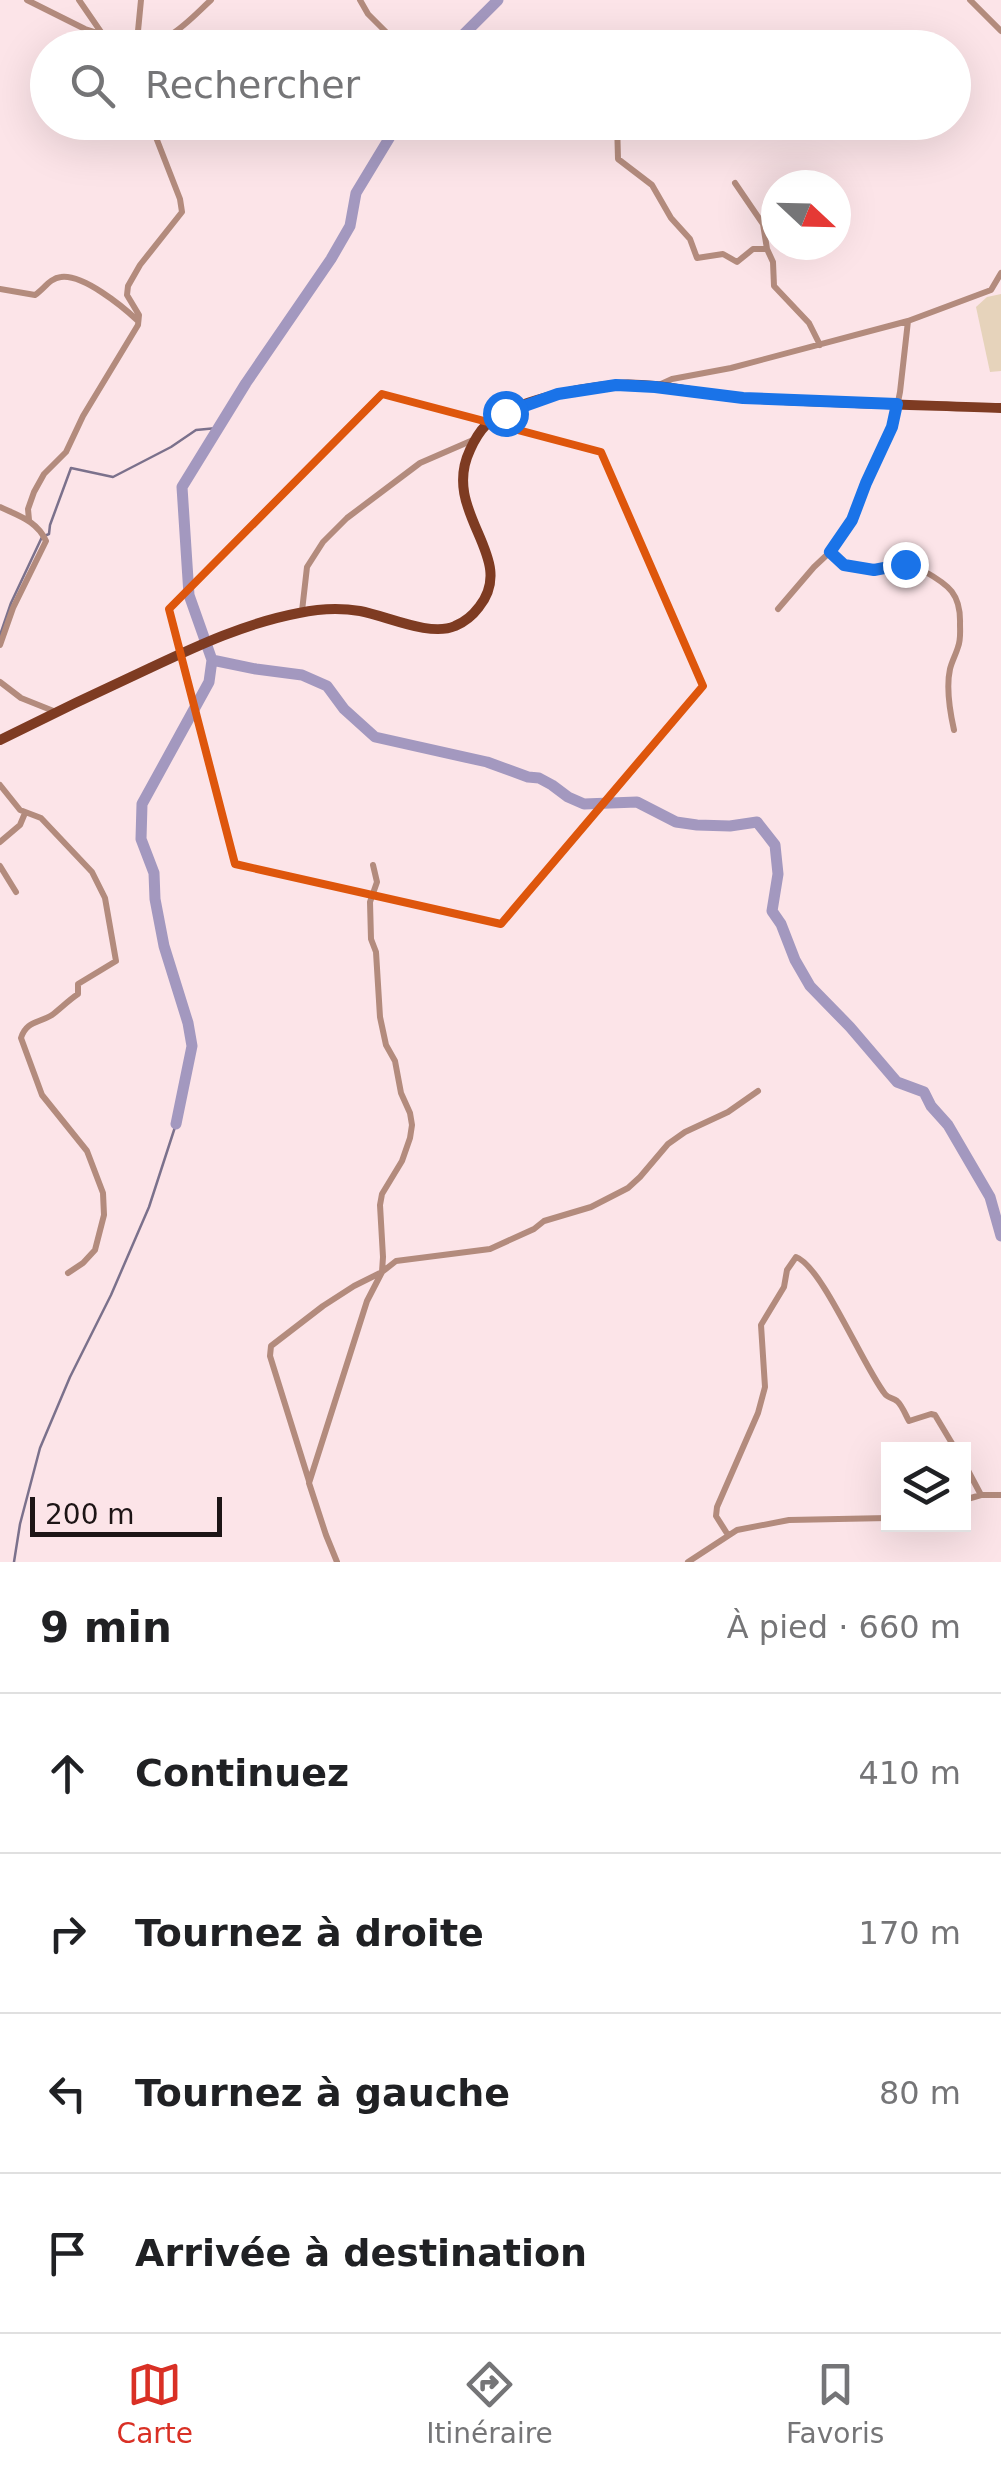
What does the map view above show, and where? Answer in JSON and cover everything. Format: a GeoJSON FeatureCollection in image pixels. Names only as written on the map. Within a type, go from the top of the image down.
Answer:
{"type":"FeatureCollection","features":[{"type":"Feature","properties":{"kind":"main road"},"geometry":{"type":"LineString","coordinates":[[0,740],[203,642],[256,623],[302,612],[355,610],[438,630],[458,625],[476,611],[488,592],[491,570],[463,494],[464,462],[475,439],[495,418],[558,394],[616,385],[743,398],[1001,408]]}},
{"type":"Feature","properties":{"kind":"street"},"geometry":{"type":"LineString","coordinates":[[27,0],[89,30]]}},
{"type":"Feature","properties":{"kind":"street"},"geometry":{"type":"LineString","coordinates":[[79,0],[98,30]]}},
{"type":"Feature","properties":{"kind":"street"},"geometry":{"type":"LineString","coordinates":[[138,30],[140,0]]}},
{"type":"Feature","properties":{"kind":"street"},"geometry":{"type":"LineString","coordinates":[[179,30],[211,0]]}},
{"type":"Feature","properties":{"kind":"street"},"geometry":{"type":"LineString","coordinates":[[360,0],[384,30]]}},
{"type":"Feature","properties":{"kind":"street"},"geometry":{"type":"LineString","coordinates":[[970,0],[1001,31]]}},
{"type":"Feature","properties":{"kind":"street"},"geometry":{"type":"LineString","coordinates":[[29,520],[28,510],[44,474],[66,452],[135,330],[138,315],[127,295],[128,286],[182,212],[157,140]]}},
{"type":"Feature","properties":{"kind":"street"},"geometry":{"type":"LineString","coordinates":[[618,140],[618,158],[652,184],[670,218],[690,239],[697,258],[723,254],[738,262],[753,249],[761,249]]}},
{"type":"Feature","properties":{"kind":"street"},"geometry":{"type":"LineString","coordinates":[[735,183],[761,221]]}},
{"type":"Feature","properties":{"kind":"street"},"geometry":{"type":"LineString","coordinates":[[772,260],[774,286],[810,323],[820,345]]}},
{"type":"Feature","properties":{"kind":"street"},"geometry":{"type":"LineString","coordinates":[[991,290],[1001,274]]}},
{"type":"Feature","properties":{"kind":"street"},"geometry":{"type":"LineString","coordinates":[[0,289],[35,295],[52,280],[74,278],[116,301],[137,320]]}},
{"type":"Feature","properties":{"kind":"street"},"geometry":{"type":"LineString","coordinates":[[655,387],[908,320],[1001,288]]}},
{"type":"Feature","properties":{"kind":"street"},"geometry":{"type":"LineString","coordinates":[[778,609],[830,552],[852,520],[892,427],[908,320]]}},
{"type":"Feature","properties":{"kind":"street"},"geometry":{"type":"LineString","coordinates":[[302,612],[307,567],[323,542],[347,518],[420,463],[475,439]]}},
{"type":"Feature","properties":{"kind":"street"},"geometry":{"type":"LineString","coordinates":[[0,507],[29,520],[46,541],[13,608],[0,645]]}},
{"type":"Feature","properties":{"kind":"street"},"geometry":{"type":"LineString","coordinates":[[830,552],[844,565],[874,570],[905,564],[921,568],[954,590],[960,612],[960,642],[949,671],[954,730]]}},
{"type":"Feature","properties":{"kind":"street"},"geometry":{"type":"LineString","coordinates":[[0,682],[20,698],[56,712]]}},
{"type":"Feature","properties":{"kind":"street"},"geometry":{"type":"LineString","coordinates":[[0,785],[20,810],[41,818],[92,872],[105,898],[116,961],[78,984],[78,994],[50,1016],[28,1024],[20,1038],[42,1096],[87,1151],[103,1193],[104,1214],[95,1250],[68,1274]]}},
{"type":"Feature","properties":{"kind":"street"},"geometry":{"type":"LineString","coordinates":[[0,842],[20,825],[25,813]]}},
{"type":"Feature","properties":{"kind":"street"},"geometry":{"type":"LineString","coordinates":[[309,1483],[367,1301],[382,1272],[382,1194],[402,1161],[412,1124],[380,1016],[376,952],[371,939],[370,902],[377,882],[373,864]]}},
{"type":"Feature","properties":{"kind":"street"},"geometry":{"type":"LineString","coordinates":[[0,866],[16,892]]}},
{"type":"Feature","properties":{"kind":"street"},"geometry":{"type":"LineString","coordinates":[[338,1562],[326,1536],[270,1356],[272,1346],[354,1286],[396,1261],[490,1249],[544,1221],[591,1206],[628,1188],[668,1144],[758,1091]]}},
{"type":"Feature","properties":{"kind":"street"},"geometry":{"type":"LineString","coordinates":[[728,1535],[716,1516],[717,1507],[758,1413],[765,1387],[761,1325],[784,1288],[787,1270],[796,1257],[804,1260],[820,1278],[887,1398],[898,1402],[910,1421],[935,1415],[951,1442]]}},
{"type":"Feature","properties":{"kind":"street"},"geometry":{"type":"LineString","coordinates":[[971,1475],[982,1495]]}},
{"type":"Feature","properties":{"kind":"street"},"geometry":{"type":"LineString","coordinates":[[971,1498],[1001,1494]]}},
{"type":"Feature","properties":{"kind":"street"},"geometry":{"type":"LineString","coordinates":[[688,1562],[736,1530],[789,1520],[881,1518]]}},
{"type":"Feature","properties":{"kind":"highlighted area"},"geometry":{"type":"Polygon","coordinates":[[[382,394],[601,452],[703,686],[501,924],[235,864],[169,609],[382,394]]]}},
{"type":"Feature","properties":{"kind":"shaded area"},"geometry":{"type":"Polygon","coordinates":[[[1001,294],[1001,371],[990,372],[976,307],[987,297],[1001,294]]]}},
{"type":"Feature","properties":{"kind":"waterway"},"geometry":{"type":"LineString","coordinates":[[468,30],[498,0]]}},
{"type":"Feature","properties":{"kind":"waterway"},"geometry":{"type":"LineString","coordinates":[[176,1124],[192,1046],[164,946],[154,873],[141,839],[142,804],[209,682],[212,660],[189,595],[182,487],[246,383],[331,259],[350,226],[356,193],[388,140]]}},
{"type":"Feature","properties":{"kind":"waterway"},"geometry":{"type":"LineString","coordinates":[[0,635],[42,537],[49,534],[71,468],[113,477],[196,430],[217,428]]}},
{"type":"Feature","properties":{"kind":"waterway"},"geometry":{"type":"LineString","coordinates":[[212,660],[302,675],[327,686],[344,709],[375,737],[539,778],[584,804],[637,802],[676,822],[697,825],[757,822],[775,845],[778,874],[772,911],[810,986],[897,1082],[924,1092],[990,1197],[1001,1236]]}},
{"type":"Feature","properties":{"kind":"waterway"},"geometry":{"type":"LineString","coordinates":[[14,1562],[40,1448],[149,1207],[176,1124]]}},
{"type":"Feature","properties":{"kind":"route"},"geometry":{"type":"LineString","coordinates":[[505,413],[558,394],[616,385],[743,398],[897,404],[892,427],[852,520],[830,552],[844,565],[874,570],[905,564]]}}]}
